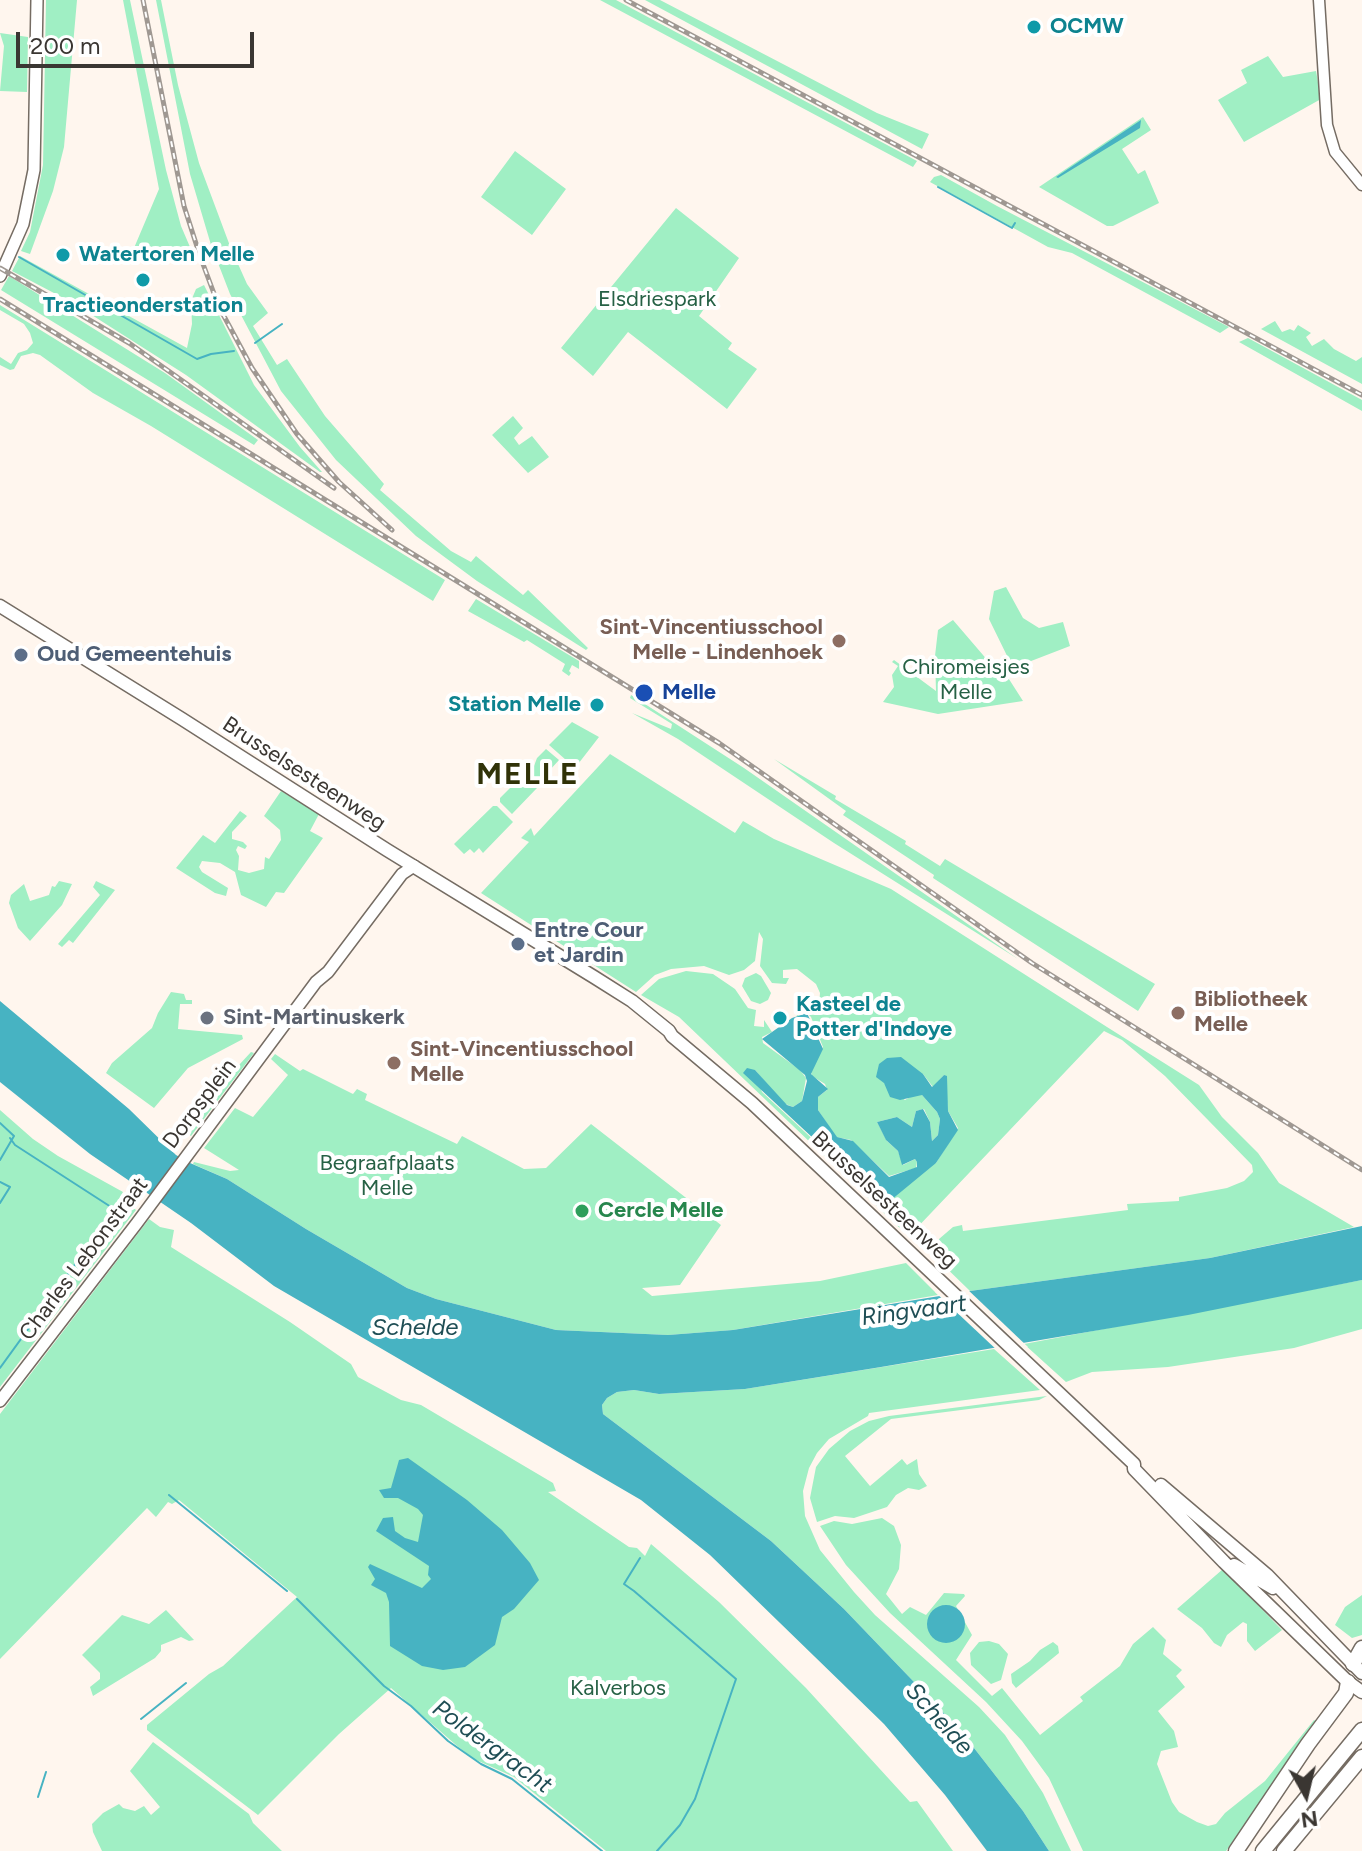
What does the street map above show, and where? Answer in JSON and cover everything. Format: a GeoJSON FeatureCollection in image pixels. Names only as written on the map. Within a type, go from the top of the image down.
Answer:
{"type":"FeatureCollection","features":[{"type":"Feature","properties":{"kind":"highway"},"geometry":{"type":"LineString","coordinates":[[1358,1668],[1362,1648]]}},
{"type":"Feature","properties":{"kind":"highway"},"geometry":{"type":"LineString","coordinates":[[1236,1851],[1347,1688],[1362,1692]]}},
{"type":"Feature","properties":{"kind":"highway"},"geometry":{"type":"LineString","coordinates":[[1263,1851],[1362,1730]]}},
{"type":"Feature","properties":{"kind":"highway"},"geometry":{"type":"LineString","coordinates":[[1284,1851],[1361,1760]]}},
{"type":"Feature","properties":{"kind":"main road"},"geometry":{"type":"LineString","coordinates":[[0,276],[23,224],[34,170],[37,0]]}},
{"type":"Feature","properties":{"kind":"main road","name":"Brusselsesteenweg"},"geometry":{"type":"LineString","coordinates":[[0,606],[587,974],[617,1001],[672,1036],[752,1103],[1134,1464],[1139,1464],[1267,1575],[1358,1668]]}},
{"type":"Feature","properties":{"kind":"main road","name":"Dorpsplein"},"geometry":{"type":"LineString","coordinates":[[171,1178],[402,874],[414,866]]}},
{"type":"Feature","properties":{"kind":"main road","name":"Charles Lebonstraat"},"geometry":{"type":"LineString","coordinates":[[0,1401],[171,1178]]}},
{"type":"Feature","properties":{"kind":"main road","name":"Brusselsesteenweg"},"geometry":{"type":"LineString","coordinates":[[1134,1464],[1134,1469],[1347,1688]]}},
{"type":"Feature","properties":{"kind":"main road"},"geometry":{"type":"LineString","coordinates":[[1201,1537],[1220,1552],[1267,1575]]}},
{"type":"Feature","properties":{"kind":"main road"},"geometry":{"type":"LineString","coordinates":[[1224,1562],[1273,1588],[1312,1622]]}},
{"type":"Feature","properties":{"kind":"main road"},"geometry":{"type":"LineString","coordinates":[[1347,1688],[1358,1668]]}},
{"type":"Feature","properties":{"kind":"street"},"geometry":{"type":"LineString","coordinates":[[1319,0],[1327,125],[1335,152],[1362,185]]}},
{"type":"Feature","properties":{"kind":"green space"},"geometry":{"type":"Polygon","coordinates":[[[46,0],[77,0],[64,147],[53,191],[30,254],[21,251],[30,232],[43,165],[46,0]]]}},
{"type":"Feature","properties":{"kind":"green space"},"geometry":{"type":"Polygon","coordinates":[[[123,0],[130,0],[166,170],[181,226],[193,254],[181,257],[134,248],[159,189],[123,0]]]}},
{"type":"Feature","properties":{"kind":"green space"},"geometry":{"type":"Polygon","coordinates":[[[156,0],[161,0],[178,85],[199,163],[247,284],[268,313],[253,326],[277,365],[287,359],[325,416],[384,484],[380,490],[451,551],[471,562],[476,556],[523,595],[528,590],[588,648],[586,650],[477,581],[416,536],[336,460],[281,391],[230,294],[211,245],[190,174],[156,0]]]}},
{"type":"Feature","properties":{"kind":"green space"},"geometry":{"type":"Polygon","coordinates":[[[600,0],[616,0],[917,161],[913,167],[600,0]]]}},
{"type":"Feature","properties":{"kind":"green space"},"geometry":{"type":"Polygon","coordinates":[[[645,0],[660,0],[877,113],[929,134],[922,149],[645,0]]]}},
{"type":"Feature","properties":{"kind":"green space"},"geometry":{"type":"Polygon","coordinates":[[[0,33],[28,37],[27,92],[0,91],[4,46],[0,33]]]}},
{"type":"Feature","properties":{"kind":"green space"},"geometry":{"type":"Polygon","coordinates":[[[1268,56],[1283,77],[1316,71],[1321,99],[1244,142],[1218,100],[1247,83],[1241,70],[1268,56]]]}},
{"type":"Feature","properties":{"kind":"green space"},"geometry":{"type":"Polygon","coordinates":[[[1143,117],[1151,130],[1122,149],[1138,174],[1145,170],[1159,203],[1113,226],[1107,226],[1039,187],[1143,117]]]}},
{"type":"Feature","properties":{"kind":"green space"},"geometry":{"type":"Polygon","coordinates":[[[515,151],[566,189],[532,235],[481,197],[515,151]]]}},
{"type":"Feature","properties":{"kind":"green space"},"geometry":{"type":"Polygon","coordinates":[[[941,175],[1229,327],[1220,333],[1072,253],[1048,247],[930,182],[941,175]]]}},
{"type":"Feature","properties":{"kind":"green space","name":"Elsdriespark"},"geometry":{"type":"Polygon","coordinates":[[[676,208],[739,258],[699,316],[732,343],[728,349],[757,369],[727,409],[628,332],[593,376],[561,348],[676,208]]]}},
{"type":"Feature","properties":{"kind":"green space"},"geometry":{"type":"Polygon","coordinates":[[[20,256],[187,348],[192,324],[191,301],[196,289],[204,285],[254,385],[322,472],[186,375],[73,303],[12,271],[20,256]]]}},
{"type":"Feature","properties":{"kind":"green space"},"geometry":{"type":"Polygon","coordinates":[[[9,276],[165,373],[258,440],[254,445],[1,290],[9,276]]]}},
{"type":"Feature","properties":{"kind":"green space"},"geometry":{"type":"Polygon","coordinates":[[[0,305],[445,580],[433,601],[93,393],[40,355],[21,356],[14,369],[10,370],[0,365],[0,357],[11,364],[18,353],[27,350],[33,343],[24,324],[0,310],[0,305]]]}},
{"type":"Feature","properties":{"kind":"green space"},"geometry":{"type":"Polygon","coordinates":[[[1275,321],[1282,332],[1294,331],[1298,325],[1311,333],[1306,337],[1312,346],[1324,339],[1334,349],[1356,361],[1362,357],[1362,384],[1261,329],[1275,321]]]}},
{"type":"Feature","properties":{"kind":"green space"},"geometry":{"type":"Polygon","coordinates":[[[1248,338],[1362,400],[1362,411],[1239,342],[1248,338]]]}},
{"type":"Feature","properties":{"kind":"green space"},"geometry":{"type":"Polygon","coordinates":[[[513,416],[523,428],[514,438],[519,445],[532,436],[549,457],[528,473],[492,435],[513,416]]]}},
{"type":"Feature","properties":{"kind":"green space"},"geometry":{"type":"Polygon","coordinates":[[[1006,587],[1023,618],[1039,628],[1063,622],[1070,646],[1013,668],[989,619],[994,591],[1006,587]]]}},
{"type":"Feature","properties":{"kind":"green space"},"geometry":{"type":"Polygon","coordinates":[[[476,599],[579,661],[579,669],[572,665],[569,676],[562,671],[565,664],[527,640],[524,642],[468,611],[476,599]]]}},
{"type":"Feature","properties":{"kind":"green space","name":"Chiromeisjes Melle"},"geometry":{"type":"Polygon","coordinates":[[[953,620],[1001,676],[1007,676],[1023,701],[938,714],[883,702],[894,687],[892,675],[898,666],[892,662],[894,660],[936,691],[938,630],[953,620]]]}},
{"type":"Feature","properties":{"kind":"green space"},"geometry":{"type":"Polygon","coordinates":[[[631,695],[744,768],[1018,959],[834,843],[678,739],[632,713],[671,729],[672,724],[630,698],[631,695]]]}},
{"type":"Feature","properties":{"kind":"green space"},"geometry":{"type":"Polygon","coordinates":[[[572,722],[599,737],[575,768],[549,745],[572,722]]]}},
{"type":"Feature","properties":{"kind":"green space"},"geometry":{"type":"Polygon","coordinates":[[[546,749],[559,760],[540,781],[531,774],[537,758],[546,749]]]}},
{"type":"Feature","properties":{"kind":"green space"},"geometry":{"type":"Polygon","coordinates":[[[610,754],[735,833],[743,821],[774,839],[891,889],[1199,1085],[1222,1117],[1258,1153],[1279,1183],[1354,1227],[1210,1258],[970,1291],[934,1256],[939,1239],[953,1227],[962,1225],[963,1231],[1128,1210],[1127,1204],[1179,1201],[1179,1197],[1227,1188],[1244,1181],[1253,1172],[1252,1165],[1165,1076],[1122,1040],[1104,1031],[912,1233],[909,1230],[904,1232],[679,1017],[641,995],[659,979],[686,971],[713,974],[735,989],[748,1008],[756,1010],[754,1026],[764,1027],[764,1020],[772,1032],[762,1037],[763,1043],[800,1070],[806,1078],[802,1101],[793,1107],[783,1103],[755,1070],[762,1092],[863,1186],[936,1163],[958,1128],[948,1111],[944,1075],[933,1087],[923,1074],[884,1083],[905,1100],[922,1095],[940,1119],[938,1135],[932,1141],[930,1122],[924,1109],[916,1111],[912,1127],[897,1117],[877,1122],[887,1141],[898,1151],[903,1165],[915,1159],[917,1162],[916,1168],[889,1176],[851,1140],[836,1137],[818,1110],[818,1097],[827,1090],[825,1084],[811,1072],[823,1047],[811,1017],[807,1013],[797,1016],[796,1012],[819,1006],[820,993],[816,984],[797,969],[783,970],[783,978],[789,978],[786,984],[772,983],[760,966],[763,939],[759,932],[755,961],[744,970],[729,975],[704,966],[671,969],[655,975],[636,992],[481,893],[529,842],[521,838],[531,828],[534,836],[610,754]]]}},
{"type":"Feature","properties":{"kind":"green space"},"geometry":{"type":"Polygon","coordinates":[[[774,759],[906,841],[905,844],[940,866],[945,859],[1155,984],[1138,1011],[933,878],[934,875],[843,815],[846,811],[774,759]]]}},
{"type":"Feature","properties":{"kind":"green space"},"geometry":{"type":"Polygon","coordinates":[[[526,778],[537,788],[512,814],[500,798],[526,778]]]}},
{"type":"Feature","properties":{"kind":"green space"},"geometry":{"type":"Polygon","coordinates":[[[281,791],[319,814],[310,831],[323,838],[284,893],[276,892],[266,907],[241,895],[235,872],[220,863],[202,861],[199,867],[228,888],[226,896],[215,893],[176,868],[203,835],[215,843],[240,811],[247,816],[232,832],[232,839],[247,846],[245,849],[238,846],[236,850],[238,870],[249,873],[264,869],[265,857],[269,859],[281,840],[280,830],[264,816],[281,791]]]}},
{"type":"Feature","properties":{"kind":"green space"},"geometry":{"type":"Polygon","coordinates":[[[493,806],[497,806],[513,822],[483,853],[479,848],[474,853],[470,849],[464,854],[454,844],[493,806]]]}},
{"type":"Feature","properties":{"kind":"green space"},"geometry":{"type":"Polygon","coordinates":[[[59,881],[72,884],[62,905],[30,941],[18,928],[9,903],[11,895],[24,884],[30,901],[49,895],[52,886],[55,887],[59,881]]]}},
{"type":"Feature","properties":{"kind":"green space"},"geometry":{"type":"Polygon","coordinates":[[[96,881],[115,890],[73,943],[69,940],[62,947],[58,944],[100,895],[93,887],[96,881]]]}},
{"type":"Feature","properties":{"kind":"green space"},"geometry":{"type":"Polygon","coordinates":[[[756,973],[771,993],[768,1000],[760,1004],[751,1001],[742,986],[745,978],[756,973]]]}},
{"type":"Feature","properties":{"kind":"green space"},"geometry":{"type":"Polygon","coordinates":[[[171,992],[184,994],[186,1000],[192,1000],[192,1004],[180,1004],[178,1029],[242,1035],[243,1039],[188,1068],[154,1108],[106,1073],[112,1063],[152,1028],[171,992]]]}},
{"type":"Feature","properties":{"kind":"green space"},"geometry":{"type":"Polygon","coordinates":[[[251,1052],[254,1053],[191,1136],[180,1129],[251,1052]]]}},
{"type":"Feature","properties":{"kind":"green space","name":"Begraafplaats Melle"},"geometry":{"type":"Polygon","coordinates":[[[275,1054],[300,1071],[303,1069],[353,1094],[357,1089],[367,1094],[365,1100],[457,1144],[462,1136],[524,1169],[546,1168],[591,1124],[721,1225],[680,1285],[642,1288],[652,1296],[820,1281],[906,1263],[938,1295],[733,1330],[668,1335],[556,1330],[436,1299],[407,1288],[227,1179],[193,1164],[239,1170],[204,1148],[235,1108],[253,1117],[288,1075],[271,1059],[275,1054]]]}},
{"type":"Feature","properties":{"kind":"green space"},"geometry":{"type":"Polygon","coordinates":[[[0,1110],[58,1156],[123,1192],[114,1208],[117,1211],[130,1195],[138,1199],[126,1201],[136,1210],[0,1387],[0,1110]]]}},
{"type":"Feature","properties":{"kind":"green space","name":"Kalverbos"},"geometry":{"type":"Polygon","coordinates":[[[149,1219],[160,1227],[174,1230],[171,1247],[351,1364],[358,1377],[401,1400],[421,1405],[553,1483],[556,1491],[548,1492],[629,1547],[637,1548],[645,1556],[651,1544],[719,1602],[806,1688],[910,1802],[917,1801],[953,1851],[606,1851],[514,1777],[474,1759],[391,1688],[339,1734],[258,1815],[147,1730],[147,1725],[223,1666],[297,1597],[179,1500],[172,1504],[168,1502],[156,1517],[147,1508],[0,1659],[0,1414],[149,1219]]]}},
{"type":"Feature","properties":{"kind":"green space"},"geometry":{"type":"Polygon","coordinates":[[[1362,1280],[1362,1329],[1294,1348],[1168,1367],[1092,1372],[1066,1382],[1024,1344],[1362,1280]]]}},
{"type":"Feature","properties":{"kind":"green space"},"geometry":{"type":"Polygon","coordinates":[[[994,1349],[1040,1390],[869,1413],[829,1439],[817,1453],[803,1491],[805,1516],[820,1550],[875,1615],[979,1707],[1005,1735],[1043,1793],[1071,1851],[1049,1851],[1023,1811],[960,1730],[844,1609],[771,1541],[603,1414],[602,1405],[617,1392],[634,1390],[659,1394],[745,1389],[994,1349]]]}},
{"type":"Feature","properties":{"kind":"green space"},"geometry":{"type":"Polygon","coordinates":[[[1047,1396],[1039,1400],[891,1419],[845,1456],[870,1486],[902,1459],[907,1465],[917,1459],[919,1474],[927,1486],[919,1490],[908,1488],[896,1495],[887,1507],[854,1518],[835,1516],[817,1522],[810,1498],[816,1467],[829,1449],[850,1431],[869,1421],[889,1416],[1047,1396]]]}},
{"type":"Feature","properties":{"kind":"green space"},"geometry":{"type":"Polygon","coordinates":[[[882,1518],[894,1526],[901,1545],[899,1569],[886,1594],[902,1614],[910,1607],[926,1615],[944,1593],[964,1594],[956,1606],[972,1635],[956,1660],[992,1696],[1002,1688],[1040,1735],[1083,1701],[1080,1697],[1120,1666],[1133,1644],[1153,1627],[1166,1640],[1163,1654],[1182,1670],[1176,1676],[1185,1687],[1158,1711],[1174,1731],[1178,1747],[1161,1751],[1157,1764],[1172,1802],[1179,1812],[1197,1822],[1208,1826],[1216,1824],[1265,1781],[1314,1720],[1317,1722],[1226,1851],[1083,1851],[1049,1778],[1022,1741],[986,1702],[890,1613],[846,1565],[820,1526],[834,1521],[852,1524],[882,1518]]]}},
{"type":"Feature","properties":{"kind":"green space"},"geometry":{"type":"Polygon","coordinates":[[[1223,1569],[1282,1630],[1255,1651],[1247,1641],[1247,1624],[1243,1622],[1227,1635],[1221,1647],[1177,1609],[1223,1569]]]}},
{"type":"Feature","properties":{"kind":"green space"},"geometry":{"type":"Polygon","coordinates":[[[1362,1595],[1362,1635],[1352,1638],[1335,1625],[1345,1607],[1362,1595]]]}},
{"type":"Feature","properties":{"kind":"green space"},"geometry":{"type":"Polygon","coordinates":[[[166,1610],[194,1640],[181,1637],[161,1645],[161,1651],[155,1658],[93,1696],[90,1687],[100,1679],[100,1673],[82,1655],[122,1615],[149,1624],[166,1610]]]}},
{"type":"Feature","properties":{"kind":"green space"},"geometry":{"type":"Polygon","coordinates":[[[979,1642],[999,1644],[1008,1654],[1001,1680],[991,1684],[971,1665],[970,1653],[979,1642]]]}},
{"type":"Feature","properties":{"kind":"green space"},"geometry":{"type":"Polygon","coordinates":[[[1053,1642],[1058,1646],[1059,1653],[1016,1688],[1011,1674],[1053,1642]]]}},
{"type":"Feature","properties":{"kind":"green space"},"geometry":{"type":"Polygon","coordinates":[[[153,1742],[249,1814],[253,1823],[282,1851],[102,1851],[92,1824],[103,1813],[119,1804],[135,1811],[144,1806],[151,1815],[160,1807],[130,1771],[153,1742]]]}},
{"type":"Feature","properties":{"kind":"water"},"geometry":{"type":"Polygon","coordinates":[[[1141,120],[1140,128],[1056,177],[1141,120]]]}},
{"type":"Feature","properties":{"kind":"water"},"geometry":{"type":"Polygon","coordinates":[[[0,1001],[129,1109],[176,1155],[227,1179],[407,1288],[436,1299],[556,1330],[668,1335],[733,1330],[970,1291],[1210,1258],[1362,1226],[1362,1280],[1188,1315],[745,1389],[659,1394],[634,1390],[617,1392],[602,1405],[603,1414],[771,1541],[844,1609],[960,1730],[1023,1811],[1049,1851],[987,1851],[945,1795],[884,1724],[710,1555],[641,1500],[274,1286],[191,1223],[90,1154],[0,1082],[0,1001]]]}},
{"type":"Feature","properties":{"kind":"water"},"geometry":{"type":"Polygon","coordinates":[[[807,1013],[823,1049],[811,1074],[828,1089],[818,1097],[818,1110],[837,1137],[853,1141],[889,1177],[917,1167],[917,1162],[915,1159],[902,1165],[898,1151],[886,1140],[877,1122],[897,1117],[912,1127],[916,1111],[923,1109],[930,1122],[932,1141],[938,1135],[940,1119],[922,1095],[900,1100],[890,1097],[884,1083],[876,1077],[879,1064],[887,1058],[901,1057],[923,1074],[932,1087],[944,1075],[947,1076],[948,1111],[958,1130],[936,1163],[885,1205],[743,1073],[747,1068],[755,1070],[787,1105],[793,1107],[802,1101],[807,1081],[805,1075],[762,1039],[792,1018],[807,1013]]]}},
{"type":"Feature","properties":{"kind":"water"},"geometry":{"type":"Polygon","coordinates":[[[408,1458],[467,1500],[502,1530],[530,1563],[539,1580],[514,1609],[502,1617],[495,1645],[465,1667],[443,1670],[422,1666],[390,1646],[389,1602],[386,1593],[371,1585],[375,1579],[368,1567],[370,1564],[422,1588],[431,1579],[429,1566],[376,1531],[383,1518],[393,1517],[395,1531],[418,1542],[423,1515],[398,1498],[384,1498],[379,1490],[391,1488],[399,1460],[408,1458]]]}},
{"type":"Feature","properties":{"kind":"water"},"geometry":{"type":"Polygon","coordinates":[[[946,1605],[959,1611],[965,1624],[959,1637],[946,1643],[933,1637],[927,1624],[933,1611],[946,1605]]]}},
{"type":"Feature","properties":{"kind":"pier"},"geometry":{"type":"Polygon","coordinates":[[[965,1287],[1028,1347],[999,1352],[935,1292],[965,1287]]]}},
{"type":"Feature","properties":{"kind":"waterway"},"geometry":{"type":"LineString","coordinates":[[938,187],[1012,228],[1015,223]]}},
{"type":"Feature","properties":{"kind":"waterway"},"geometry":{"type":"LineString","coordinates":[[19,257],[197,359],[234,351]]}},
{"type":"Feature","properties":{"kind":"waterway"},"geometry":{"type":"LineString","coordinates":[[255,343],[282,324]]}},
{"type":"Feature","properties":{"kind":"waterway"},"geometry":{"type":"LineString","coordinates":[[0,1123],[14,1136],[0,1160]]}},
{"type":"Feature","properties":{"kind":"waterway"},"geometry":{"type":"LineString","coordinates":[[0,1368],[113,1212],[111,1207],[15,1145],[10,1138]]}},
{"type":"Feature","properties":{"kind":"waterway"},"geometry":{"type":"LineString","coordinates":[[0,1182],[10,1187],[0,1203]]}},
{"type":"Feature","properties":{"kind":"waterway","name":"Poldergracht"},"geometry":{"type":"LineString","coordinates":[[169,1495],[287,1591]]}},
{"type":"Feature","properties":{"kind":"waterway"},"geometry":{"type":"LineString","coordinates":[[640,1558],[624,1584],[736,1679],[695,1799],[680,1825],[657,1851]]}},
{"type":"Feature","properties":{"kind":"waterway","name":"Poldergracht"},"geometry":{"type":"LineString","coordinates":[[297,1599],[384,1686],[411,1706],[448,1741],[481,1764],[512,1779],[602,1851]]}},
{"type":"Feature","properties":{"kind":"waterway"},"geometry":{"type":"LineString","coordinates":[[141,1719],[186,1683]]}},
{"type":"Feature","properties":{"kind":"waterway"},"geometry":{"type":"LineString","coordinates":[[38,1797],[46,1772]]}},
{"type":"Feature","properties":{"kind":"railway"},"geometry":{"type":"LineString","coordinates":[[143,0],[184,206],[219,307],[252,368],[297,434],[339,482],[392,530]]}},
{"type":"Feature","properties":{"kind":"railway"},"geometry":{"type":"LineString","coordinates":[[626,0],[1362,395]]}},
{"type":"Feature","properties":{"kind":"railway"},"geometry":{"type":"LineString","coordinates":[[0,268],[129,343],[334,488]]}},
{"type":"Feature","properties":{"kind":"railway"},"geometry":{"type":"LineString","coordinates":[[0,299],[719,743],[1032,963],[1362,1170]]}},
{"type":"Feature","properties":{"kind":"place","name":"OCMW"},"geometry":{"type":"Point","coordinates":[1034,27]}},
{"type":"Feature","properties":{"kind":"place","name":"Watertoren Melle"},"geometry":{"type":"Point","coordinates":[63,255]}},
{"type":"Feature","properties":{"kind":"place","name":"Tractieonderstation"},"geometry":{"type":"Point","coordinates":[143,280]}},
{"type":"Feature","properties":{"kind":"place","name":"Sint-Vincentiusschool Melle - Lindenhoek"},"geometry":{"type":"Point","coordinates":[839,641]}},
{"type":"Feature","properties":{"kind":"place","name":"Oud Gemeentehuis"},"geometry":{"type":"Point","coordinates":[21,655]}},
{"type":"Feature","properties":{"kind":"place","name":"Melle"},"geometry":{"type":"Point","coordinates":[644,693]}},
{"type":"Feature","properties":{"kind":"place","name":"Station Melle"},"geometry":{"type":"Point","coordinates":[597,705]}},
{"type":"Feature","properties":{"kind":"place","name":"Entre Cour et Jardin"},"geometry":{"type":"Point","coordinates":[518,944]}},
{"type":"Feature","properties":{"kind":"place","name":"Bibliotheek Melle"},"geometry":{"type":"Point","coordinates":[1178,1013]}},
{"type":"Feature","properties":{"kind":"place","name":"Sint-Martinuskerk"},"geometry":{"type":"Point","coordinates":[207,1018]}},
{"type":"Feature","properties":{"kind":"place","name":"Kasteel de Potter d'Indoye"},"geometry":{"type":"Point","coordinates":[780,1018]}},
{"type":"Feature","properties":{"kind":"place","name":"Sint-Vincentiusschool Melle"},"geometry":{"type":"Point","coordinates":[394,1063]}},
{"type":"Feature","properties":{"kind":"place","name":"Cercle Melle"},"geometry":{"type":"Point","coordinates":[582,1211]}},
{"type":"Feature","properties":{"kind":"district","name":"MELLE"},"geometry":{"type":"Point","coordinates":[528,775]}},
{"type":"Feature","properties":{"kind":"water label","name":"Ringvaart"},"geometry":{"type":"Point","coordinates":[914,1311]}},
{"type":"Feature","properties":{"kind":"water label","name":"Schelde"},"geometry":{"type":"Point","coordinates":[415,1328]}},
{"type":"Feature","properties":{"kind":"water label","name":"Schelde"},"geometry":{"type":"Point","coordinates":[939,1719]}}]}
